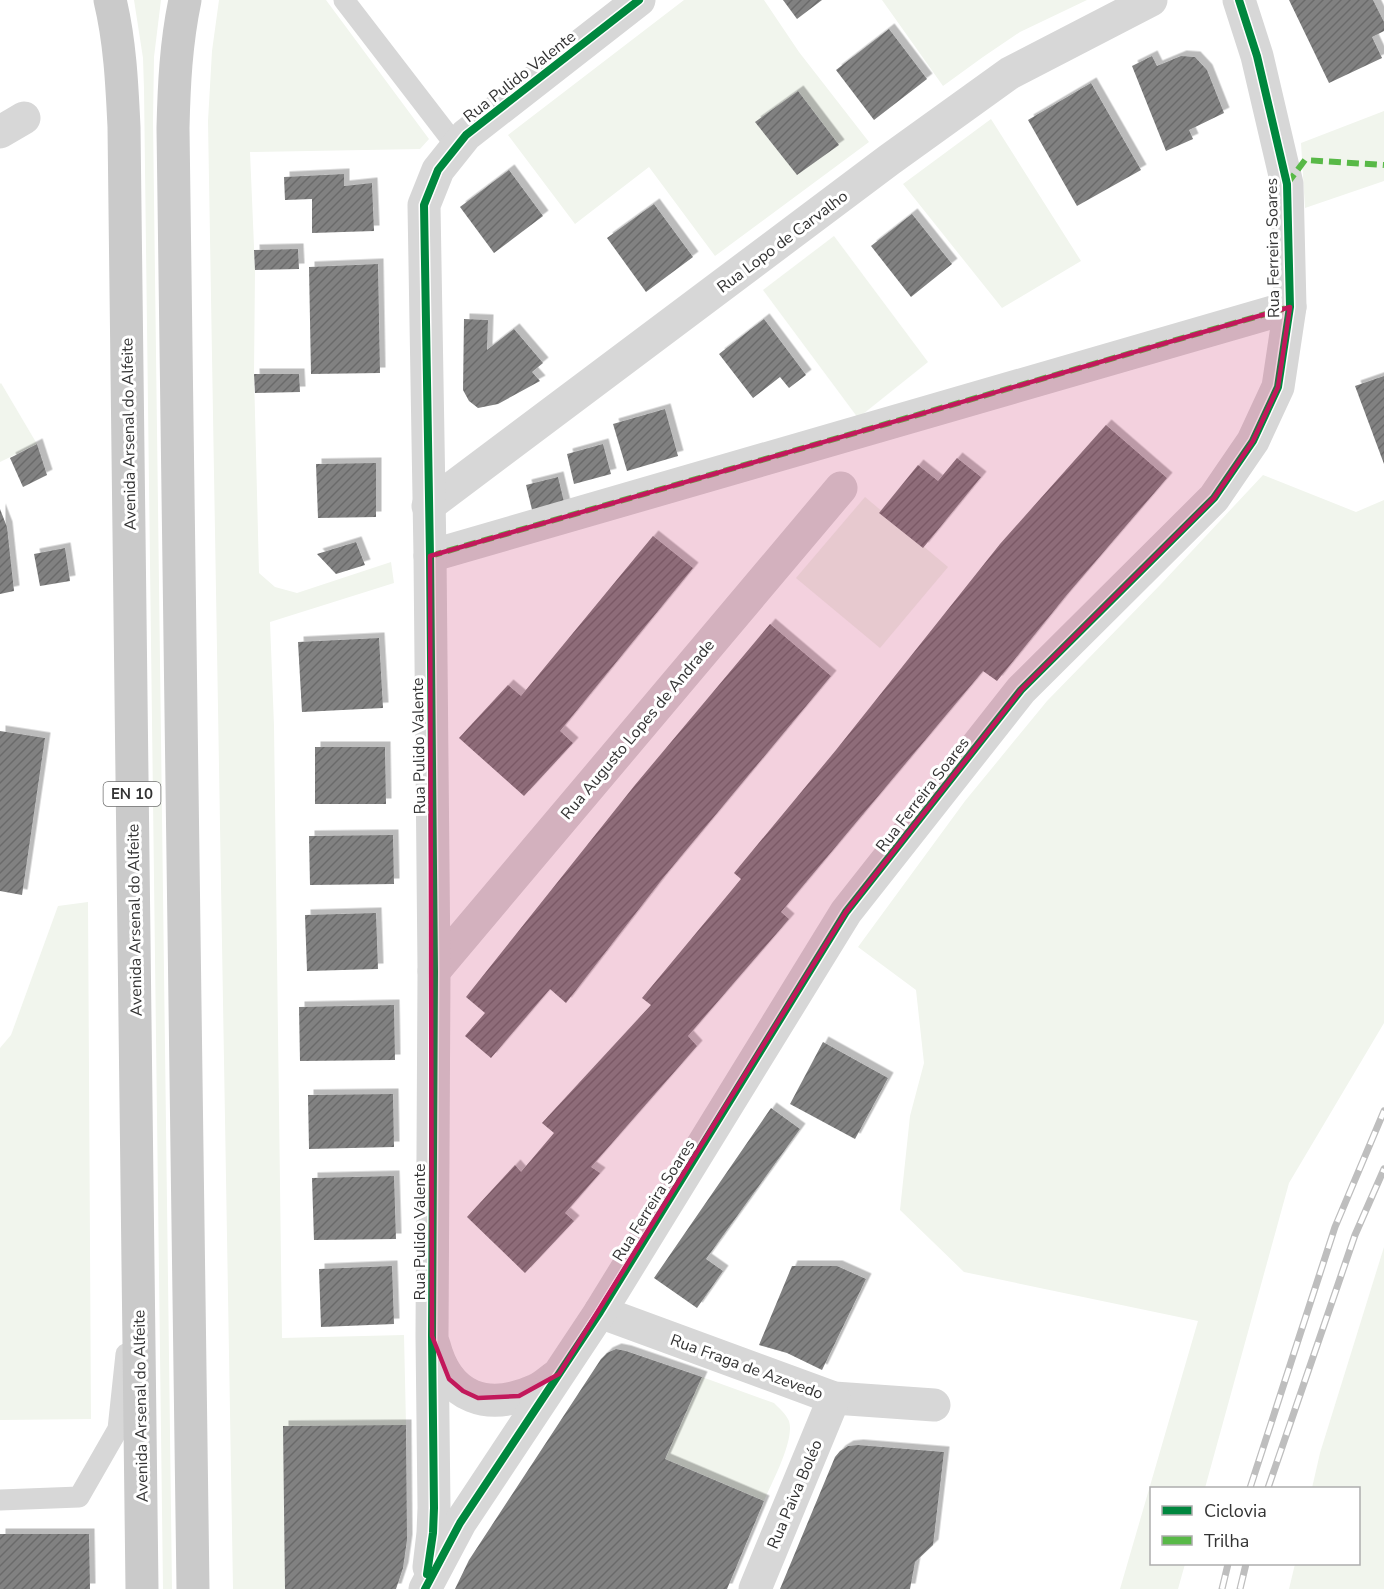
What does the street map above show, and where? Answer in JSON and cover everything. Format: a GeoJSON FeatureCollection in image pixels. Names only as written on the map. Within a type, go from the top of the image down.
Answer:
{"type":"FeatureCollection","features":[{"type":"Feature","properties":{"kind":"main road","name":"Avenida Arsenal do Alfeite"},"geometry":{"type":"LineString","coordinates":[[110,0],[121,76],[124,127],[142,1589]]}},
{"type":"Feature","properties":{"kind":"main road","name":"EN 10"},"geometry":{"type":"LineString","coordinates":[[184,0],[174,78],[173,128],[193,1589]]}},
{"type":"Feature","properties":{"kind":"street","name":"Rua Pulido Valente"},"geometry":{"type":"LineString","coordinates":[[424,1589],[430,1560],[434,1508],[432,1336],[434,971],[424,205],[438,170],[466,135],[639,0]]}},
{"type":"Feature","properties":{"kind":"street","name":"Rua Lopo de Carvalho"},"geometry":{"type":"LineString","coordinates":[[429,506],[890,160],[1010,73],[1151,0]]}},
{"type":"Feature","properties":{"kind":"street","name":"Rua Ferreira Soares"},"geometry":{"type":"LineString","coordinates":[[424,1589],[460,1523],[600,1312],[846,912],[1021,690],[1214,498],[1253,441],[1278,387],[1290,307],[1287,184],[1257,56],[1239,0]]}},
{"type":"Feature","properties":{"kind":"street"},"geometry":{"type":"LineString","coordinates":[[430,555],[1290,307]]}},
{"type":"Feature","properties":{"kind":"street","name":"Rua Augusto Lopes de Andrade"},"geometry":{"type":"LineString","coordinates":[[434,971],[841,488]]}},
{"type":"Feature","properties":{"kind":"street","name":"Rua Fraga de Azevedo"},"geometry":{"type":"LineString","coordinates":[[600,1312],[834,1398],[934,1405]]}},
{"type":"Feature","properties":{"kind":"street"},"geometry":{"type":"LineString","coordinates":[[432,1336],[438,1359],[449,1379],[463,1391],[478,1398],[497,1400],[519,1396],[538,1389],[559,1374]]}},
{"type":"Feature","properties":{"kind":"street","name":"Rua Paiva Boléo"},"geometry":{"type":"LineString","coordinates":[[755,1589],[834,1398]]}},
{"type":"Feature","properties":{"kind":"lane"},"geometry":{"type":"LineString","coordinates":[[344,0],[457,147]]}},
{"type":"Feature","properties":{"kind":"lane"},"geometry":{"type":"LineString","coordinates":[[0,1500],[79,1497],[118,1429],[138,1243]]}},
{"type":"Feature","properties":{"kind":"highlighted area"},"geometry":{"type":"Polygon","coordinates":[[[1290,307],[1278,387],[1253,441],[1214,498],[1021,690],[846,912],[559,1374],[519,1396],[478,1398],[463,1391],[449,1379],[432,1336],[430,556],[1290,307]]]}},
{"type":"Feature","properties":{"kind":"shaded area"},"geometry":{"type":"Polygon","coordinates":[[[134,0],[161,0],[154,57],[153,121],[172,1589],[163,1589],[144,89],[143,58],[134,0]]]}},
{"type":"Feature","properties":{"kind":"shaded area"},"geometry":{"type":"Polygon","coordinates":[[[219,0],[326,0],[429,139],[420,149],[250,152],[255,270],[254,374],[259,573],[275,587],[297,593],[391,562],[394,583],[270,622],[274,726],[282,1338],[404,1335],[406,1425],[285,1589],[233,1589],[208,121],[212,51],[219,0]]]}},
{"type":"Feature","properties":{"kind":"shaded area"},"geometry":{"type":"Polygon","coordinates":[[[684,0],[764,0],[799,52],[869,142],[715,256],[649,167],[575,224],[508,135],[684,0]]]}},
{"type":"Feature","properties":{"kind":"shaded area"},"geometry":{"type":"Polygon","coordinates":[[[882,0],[1087,0],[1020,32],[943,86],[882,0]]]}},
{"type":"Feature","properties":{"kind":"shaded area"},"geometry":{"type":"Polygon","coordinates":[[[1384,111],[1384,181],[1305,208],[1301,143],[1384,111]]]}},
{"type":"Feature","properties":{"kind":"shaded area"},"geometry":{"type":"Polygon","coordinates":[[[991,119],[1081,261],[1002,308],[903,184],[991,119]]]}},
{"type":"Feature","properties":{"kind":"shaded area"},"geometry":{"type":"Polygon","coordinates":[[[834,236],[928,362],[858,418],[763,290],[834,236]]]}},
{"type":"Feature","properties":{"kind":"shaded area"},"geometry":{"type":"Polygon","coordinates":[[[0,384],[37,444],[0,462],[0,384]]]}},
{"type":"Feature","properties":{"kind":"shaded area"},"geometry":{"type":"Polygon","coordinates":[[[1263,475],[1356,512],[1384,500],[1384,1023],[1289,1183],[1205,1487],[1150,1487],[1150,1565],[1185,1565],[1178,1589],[1120,1589],[1198,1321],[964,1272],[900,1210],[910,1116],[924,1063],[916,990],[858,947],[965,801],[1047,701],[1263,475]]]}},
{"type":"Feature","properties":{"kind":"shaded area"},"geometry":{"type":"Polygon","coordinates":[[[865,497],[948,567],[880,648],[796,578],[865,497]]]}},
{"type":"Feature","properties":{"kind":"shaded area"},"geometry":{"type":"Polygon","coordinates":[[[88,902],[91,1419],[0,1420],[0,1048],[11,1035],[58,906],[88,902]]]}},
{"type":"Feature","properties":{"kind":"shaded area"},"geometry":{"type":"Polygon","coordinates":[[[1384,1247],[1384,1589],[1289,1589],[1295,1565],[1360,1565],[1360,1487],[1312,1487],[1320,1453],[1384,1247]]]}},
{"type":"Feature","properties":{"kind":"shaded area"},"geometry":{"type":"Polygon","coordinates":[[[702,1377],[774,1403],[789,1421],[789,1439],[786,1450],[764,1501],[665,1459],[702,1377]]]}},
{"type":"Feature","properties":{"kind":"building"},"geometry":{"type":"Polygon","coordinates":[[[783,0],[822,0],[797,19],[783,0]]]}},
{"type":"Feature","properties":{"kind":"building"},"geometry":{"type":"Polygon","coordinates":[[[1289,0],[1373,0],[1384,22],[1384,31],[1372,37],[1382,58],[1329,83],[1289,0]]]}},
{"type":"Feature","properties":{"kind":"building"},"geometry":{"type":"Polygon","coordinates":[[[889,29],[927,79],[874,120],[836,70],[889,29]]]}},
{"type":"Feature","properties":{"kind":"building"},"geometry":{"type":"Polygon","coordinates":[[[1152,56],[1157,66],[1181,56],[1195,57],[1207,70],[1224,113],[1189,130],[1193,139],[1166,151],[1132,66],[1152,56]]]}},
{"type":"Feature","properties":{"kind":"building"},"geometry":{"type":"Polygon","coordinates":[[[1091,83],[1141,170],[1077,206],[1028,120],[1091,83]]]}},
{"type":"Feature","properties":{"kind":"building"},"geometry":{"type":"Polygon","coordinates":[[[798,91],[839,145],[797,175],[755,122],[798,91]]]}},
{"type":"Feature","properties":{"kind":"building"},"geometry":{"type":"Polygon","coordinates":[[[509,170],[543,216],[494,253],[460,207],[509,170]]]}},
{"type":"Feature","properties":{"kind":"building"},"geometry":{"type":"Polygon","coordinates":[[[344,174],[344,186],[372,183],[374,231],[312,233],[312,199],[285,200],[284,177],[344,174]]]}},
{"type":"Feature","properties":{"kind":"building"},"geometry":{"type":"Polygon","coordinates":[[[654,204],[693,257],[646,292],[607,238],[654,204]]]}},
{"type":"Feature","properties":{"kind":"building"},"geometry":{"type":"Polygon","coordinates":[[[912,214],[952,264],[911,297],[871,246],[912,214]]]}},
{"type":"Feature","properties":{"kind":"building"},"geometry":{"type":"Polygon","coordinates":[[[298,249],[299,269],[255,270],[254,250],[298,249]]]}},
{"type":"Feature","properties":{"kind":"building"},"geometry":{"type":"Polygon","coordinates":[[[378,264],[380,373],[311,374],[309,267],[378,264]]]}},
{"type":"Feature","properties":{"kind":"building"},"geometry":{"type":"Polygon","coordinates":[[[464,319],[488,320],[487,350],[514,329],[543,363],[532,372],[540,381],[498,404],[478,408],[469,401],[463,390],[464,319]]]}},
{"type":"Feature","properties":{"kind":"building"},"geometry":{"type":"Polygon","coordinates":[[[764,319],[806,375],[789,388],[780,377],[753,398],[719,354],[764,319]]]}},
{"type":"Feature","properties":{"kind":"building"},"geometry":{"type":"Polygon","coordinates":[[[254,374],[299,374],[300,392],[255,393],[254,374]]]}},
{"type":"Feature","properties":{"kind":"building"},"geometry":{"type":"Polygon","coordinates":[[[1384,376],[1384,464],[1355,386],[1384,376]]]}},
{"type":"Feature","properties":{"kind":"building"},"geometry":{"type":"Polygon","coordinates":[[[665,409],[678,456],[627,471],[613,424],[665,409]]]}},
{"type":"Feature","properties":{"kind":"building"},"geometry":{"type":"Polygon","coordinates":[[[1106,425],[1167,478],[997,681],[983,671],[781,912],[789,919],[688,1036],[697,1046],[591,1167],[600,1173],[565,1213],[574,1221],[525,1273],[467,1217],[515,1165],[521,1172],[554,1133],[542,1123],[651,1005],[642,998],[741,879],[734,873],[836,750],[1000,544],[1106,425]]]}},
{"type":"Feature","properties":{"kind":"building"},"geometry":{"type":"Polygon","coordinates":[[[37,444],[47,475],[23,487],[10,458],[37,444]]]}},
{"type":"Feature","properties":{"kind":"building"},"geometry":{"type":"Polygon","coordinates":[[[603,444],[611,474],[574,484],[567,454],[603,444]]]}},
{"type":"Feature","properties":{"kind":"building"},"geometry":{"type":"Polygon","coordinates":[[[957,458],[981,477],[923,548],[879,513],[918,465],[938,481],[957,458]]]}},
{"type":"Feature","properties":{"kind":"building"},"geometry":{"type":"Polygon","coordinates":[[[376,463],[376,517],[318,518],[316,464],[376,463]]]}},
{"type":"Feature","properties":{"kind":"building"},"geometry":{"type":"Polygon","coordinates":[[[558,477],[565,506],[533,514],[526,485],[558,477]]]}},
{"type":"Feature","properties":{"kind":"building"},"geometry":{"type":"Polygon","coordinates":[[[0,509],[7,527],[14,591],[0,594],[0,509]]]}},
{"type":"Feature","properties":{"kind":"building"},"geometry":{"type":"Polygon","coordinates":[[[653,536],[693,568],[560,731],[573,743],[524,796],[459,738],[508,685],[521,696],[653,536]]]}},
{"type":"Feature","properties":{"kind":"building"},"geometry":{"type":"Polygon","coordinates":[[[356,542],[365,565],[336,574],[317,554],[356,542]]]}},
{"type":"Feature","properties":{"kind":"building"},"geometry":{"type":"Polygon","coordinates":[[[65,548],[70,581],[40,586],[34,554],[65,548]]]}},
{"type":"Feature","properties":{"kind":"building"},"geometry":{"type":"Polygon","coordinates":[[[770,624],[831,676],[663,878],[566,1003],[550,989],[491,1058],[465,1036],[485,1013],[466,997],[635,785],[770,624]]]}},
{"type":"Feature","properties":{"kind":"building"},"geometry":{"type":"Polygon","coordinates":[[[379,638],[383,708],[302,712],[298,642],[379,638]]]}},
{"type":"Feature","properties":{"kind":"building"},"geometry":{"type":"Polygon","coordinates":[[[0,731],[45,738],[22,895],[0,891],[0,731]]]}},
{"type":"Feature","properties":{"kind":"building"},"geometry":{"type":"Polygon","coordinates":[[[315,747],[385,747],[386,804],[315,804],[315,747]]]}},
{"type":"Feature","properties":{"kind":"building"},"geometry":{"type":"Polygon","coordinates":[[[393,835],[394,884],[310,885],[309,836],[393,835]]]}},
{"type":"Feature","properties":{"kind":"building"},"geometry":{"type":"Polygon","coordinates":[[[376,913],[378,969],[307,971],[305,915],[376,913]]]}},
{"type":"Feature","properties":{"kind":"building"},"geometry":{"type":"Polygon","coordinates":[[[394,1005],[395,1060],[300,1061],[299,1007],[394,1005]]]}},
{"type":"Feature","properties":{"kind":"building"},"geometry":{"type":"Polygon","coordinates":[[[823,1042],[888,1078],[855,1139],[790,1104],[823,1042]]]}},
{"type":"Feature","properties":{"kind":"building"},"geometry":{"type":"Polygon","coordinates":[[[393,1094],[394,1147],[309,1149],[308,1095],[393,1094]]]}},
{"type":"Feature","properties":{"kind":"building"},"geometry":{"type":"Polygon","coordinates":[[[771,1108],[800,1129],[706,1259],[723,1271],[697,1308],[654,1278],[771,1108]]]}},
{"type":"Feature","properties":{"kind":"building"},"geometry":{"type":"Polygon","coordinates":[[[394,1176],[396,1239],[314,1240],[312,1178],[394,1176]]]}},
{"type":"Feature","properties":{"kind":"building"},"geometry":{"type":"Polygon","coordinates":[[[392,1266],[394,1324],[321,1327],[319,1269],[392,1266]]]}},
{"type":"Feature","properties":{"kind":"building"},"geometry":{"type":"Polygon","coordinates":[[[792,1266],[837,1266],[866,1279],[822,1370],[787,1353],[759,1345],[792,1266]]]}},
{"type":"Feature","properties":{"kind":"building"},"geometry":{"type":"Polygon","coordinates":[[[616,1349],[702,1377],[665,1459],[764,1501],[727,1589],[455,1589],[469,1560],[601,1359],[616,1349]]]}},
{"type":"Feature","properties":{"kind":"building"},"geometry":{"type":"Polygon","coordinates":[[[406,1425],[407,1540],[403,1568],[396,1589],[285,1589],[283,1426],[406,1425]]]}},
{"type":"Feature","properties":{"kind":"building"},"geometry":{"type":"Polygon","coordinates":[[[848,1446],[944,1452],[933,1545],[915,1562],[910,1589],[780,1589],[835,1457],[848,1446]]]}},
{"type":"Feature","properties":{"kind":"building"},"geometry":{"type":"Polygon","coordinates":[[[0,1534],[89,1534],[90,1589],[0,1589],[0,1534]]]}},
{"type":"Feature","properties":{"kind":"railway"},"geometry":{"type":"LineString","coordinates":[[1250,1487],[1335,1227],[1384,1111]]}},
{"type":"Feature","properties":{"kind":"railway"},"geometry":{"type":"LineString","coordinates":[[1268,1487],[1355,1235],[1384,1169]]}},
{"type":"Feature","properties":{"kind":"railway"},"geometry":{"type":"LineString","coordinates":[[1222,1589],[1228,1565]]}},
{"type":"Feature","properties":{"kind":"railway"},"geometry":{"type":"LineString","coordinates":[[1240,1589],[1246,1565]]}},
{"type":"Feature","properties":{"kind":"marked path"},"geometry":{"type":"LineString","coordinates":[[1287,184],[1305,160],[1384,165]]}},
{"type":"Feature","properties":{"kind":"marked path"},"geometry":{"type":"LineString","coordinates":[[430,556],[1290,307]]}},
{"type":"Feature","properties":{"kind":"cycle path"},"geometry":{"type":"LineString","coordinates":[[427,1574],[434,1508],[432,1336],[434,971],[424,205],[438,170],[466,135],[639,0]]}},
{"type":"Feature","properties":{"kind":"cycle path"},"geometry":{"type":"LineString","coordinates":[[425,1589],[460,1523],[600,1312],[846,912],[1021,690],[1214,498],[1253,441],[1278,387],[1290,307],[1287,184],[1257,56],[1239,0]]}}]}
